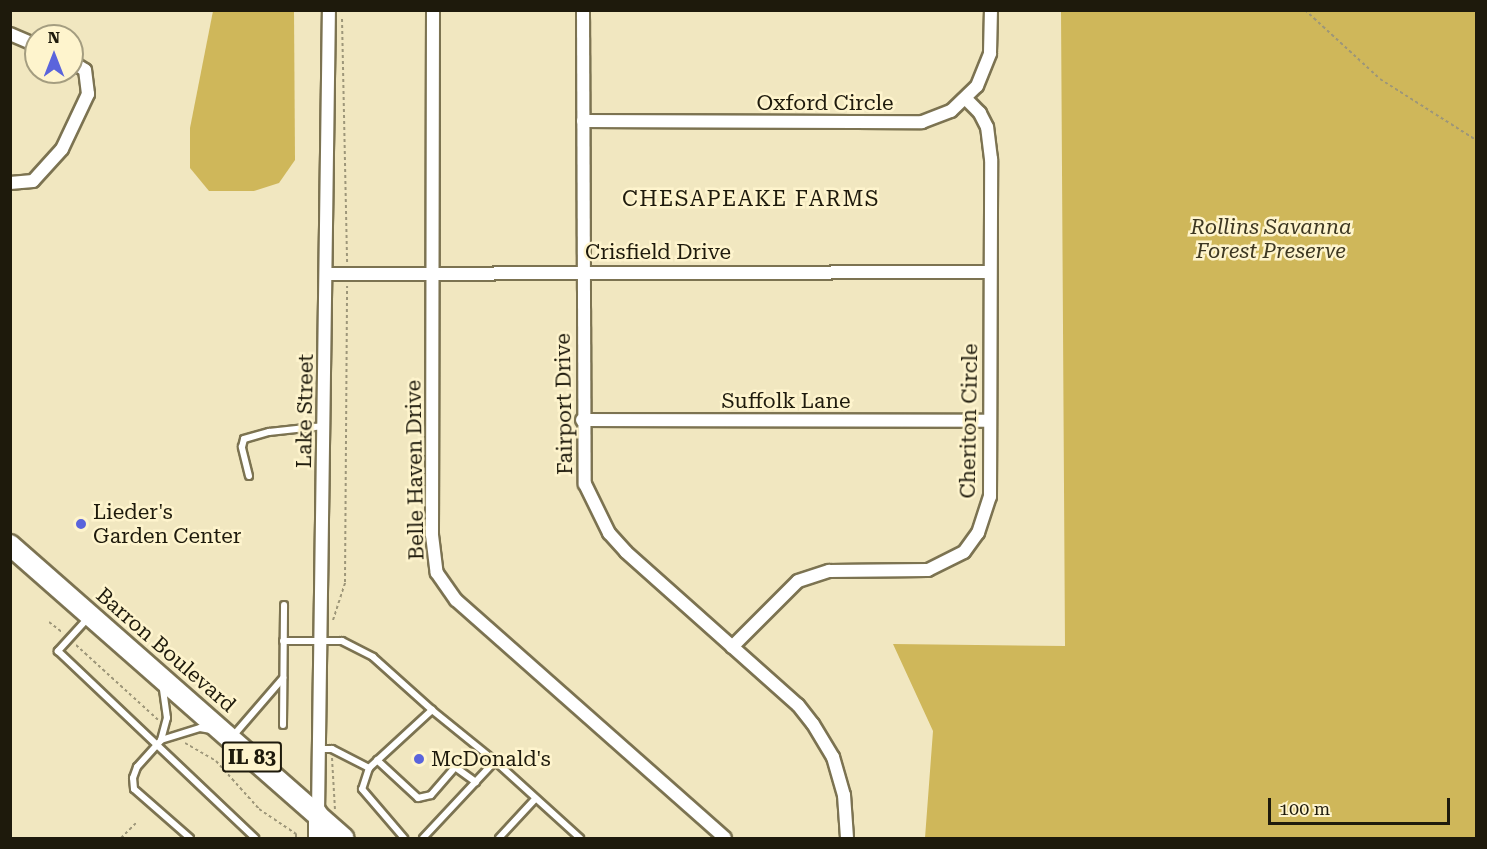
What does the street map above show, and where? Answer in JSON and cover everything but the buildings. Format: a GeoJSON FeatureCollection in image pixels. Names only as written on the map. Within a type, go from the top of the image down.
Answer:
{"type":"FeatureCollection","features":[{"type":"Feature","properties":{"kind":"main road","name":"Barron Boulevard"},"geometry":{"type":"LineString","coordinates":[[10,545],[226,735],[327,811],[344,838]]}},
{"type":"Feature","properties":{"kind":"street","name":"Lake Street"},"geometry":{"type":"LineString","coordinates":[[327,811],[325,426],[329,10]]}},
{"type":"Feature","properties":{"kind":"street","name":"Belle Haven Drive"},"geometry":{"type":"LineString","coordinates":[[433,10],[432,535],[437,573],[456,600],[725,838]]}},
{"type":"Feature","properties":{"kind":"street","name":"Fairport Drive"},"geometry":{"type":"LineString","coordinates":[[583,10],[582,420],[585,484],[609,533],[798,705],[832,757],[844,795],[847,838]]}},
{"type":"Feature","properties":{"kind":"street","name":"Oxford Circle"},"geometry":{"type":"LineString","coordinates":[[583,121],[912,123],[938,118],[966,99],[976,86],[990,53],[991,10]]}},
{"type":"Feature","properties":{"kind":"street"},"geometry":{"type":"LineString","coordinates":[[10,34],[24,40]]}},
{"type":"Feature","properties":{"kind":"street"},"geometry":{"type":"LineString","coordinates":[[10,183],[33,181],[62,149],[88,94],[84,69]]}},
{"type":"Feature","properties":{"kind":"street","name":"Cheriton Circle"},"geometry":{"type":"LineString","coordinates":[[732,647],[784,591],[805,578],[829,571],[928,570],[964,552],[978,533],[990,497],[990,141],[980,113],[966,99]]}},
{"type":"Feature","properties":{"kind":"street","name":"Crisfield Drive"},"geometry":{"type":"LineString","coordinates":[[326,274],[582,271],[990,272]]}},
{"type":"Feature","properties":{"kind":"street","name":"Suffolk Lane"},"geometry":{"type":"LineString","coordinates":[[582,420],[989,422]]}},
{"type":"Feature","properties":{"kind":"street"},"geometry":{"type":"LineString","coordinates":[[318,838],[327,811]]}},
{"type":"Feature","properties":{"kind":"lane"},"geometry":{"type":"LineString","coordinates":[[249,476],[242,447],[244,439],[269,432],[325,426]]}},
{"type":"Feature","properties":{"kind":"lane"},"geometry":{"type":"LineString","coordinates":[[283,725],[284,605]]}},
{"type":"Feature","properties":{"kind":"lane"},"geometry":{"type":"LineString","coordinates":[[91,615],[58,651],[159,742],[255,838]]}},
{"type":"Feature","properties":{"kind":"lane"},"geometry":{"type":"LineString","coordinates":[[283,641],[342,641],[373,657],[432,710],[495,760],[580,838]]}},
{"type":"Feature","properties":{"kind":"lane"},"geometry":{"type":"LineString","coordinates":[[159,742],[167,700],[160,676]]}},
{"type":"Feature","properties":{"kind":"lane"},"geometry":{"type":"LineString","coordinates":[[190,838],[134,789],[137,766],[159,742],[200,728],[226,735],[283,678]]}},
{"type":"Feature","properties":{"kind":"lane"},"geometry":{"type":"LineString","coordinates":[[404,838],[362,789],[369,768],[432,710]]}},
{"type":"Feature","properties":{"kind":"lane"},"geometry":{"type":"LineString","coordinates":[[327,749],[369,768]]}},
{"type":"Feature","properties":{"kind":"lane"},"geometry":{"type":"LineString","coordinates":[[377,760],[422,799],[431,795],[455,767],[476,782]]}},
{"type":"Feature","properties":{"kind":"lane"},"geometry":{"type":"LineString","coordinates":[[423,838],[495,760]]}},
{"type":"Feature","properties":{"kind":"lane"},"geometry":{"type":"LineString","coordinates":[[499,838],[536,798]]}},
{"type":"Feature","properties":{"kind":"path"},"geometry":{"type":"LineString","coordinates":[[325,641],[345,582],[347,274],[342,10]]}},
{"type":"Feature","properties":{"kind":"path"},"geometry":{"type":"LineString","coordinates":[[1305,10],[1380,79],[1476,140]]}},
{"type":"Feature","properties":{"kind":"path"},"geometry":{"type":"LineString","coordinates":[[327,749],[327,811]]}},
{"type":"Feature","properties":{"kind":"path"},"geometry":{"type":"LineString","coordinates":[[121,838],[135,823]]}},
{"type":"Feature","properties":{"kind":"green space"},"geometry":{"type":"Polygon","coordinates":[[[213,11],[294,11],[295,160],[279,183],[254,191],[209,191],[190,168],[190,128],[213,11]]]}},
{"type":"Feature","properties":{"kind":"green space","name":"Rollins Savanna Forest Preserve"},"geometry":{"type":"Polygon","coordinates":[[[1061,11],[1476,11],[1476,838],[925,838],[933,731],[893,644],[1065,646],[1061,11]]]}},
{"type":"Feature","properties":{"kind":"place","name":"Lieder's Garden Center"},"geometry":{"type":"Point","coordinates":[81,524]}},
{"type":"Feature","properties":{"kind":"place","name":"McDonald's"},"geometry":{"type":"Point","coordinates":[419,759]}},
{"type":"Feature","properties":{"kind":"district","name":"CHESAPEAKE FARMS"},"geometry":{"type":"Point","coordinates":[751,199]}}]}
